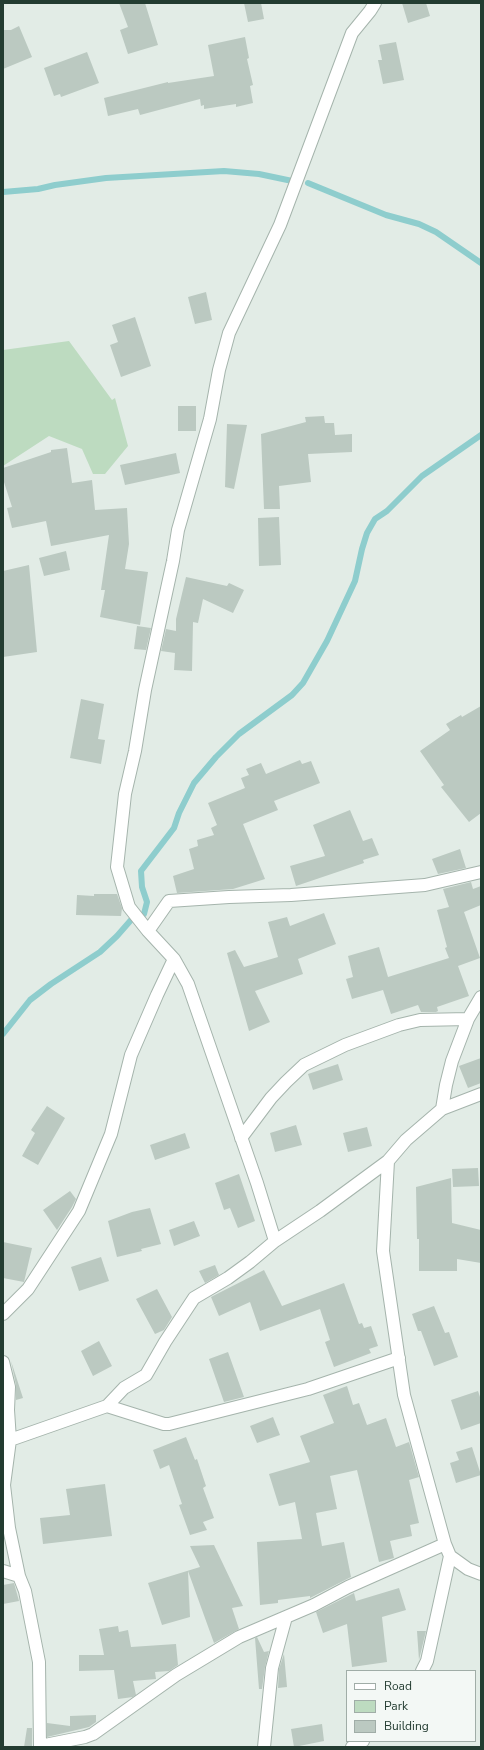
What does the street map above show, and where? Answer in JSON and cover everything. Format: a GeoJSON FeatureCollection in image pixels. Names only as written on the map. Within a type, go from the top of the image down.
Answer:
{"type":"FeatureCollection","features":[{"type":"Feature","properties":{"kind":"street"},"geometry":{"type":"LineString","coordinates":[[275,1240],[188,984],[174,960],[148,932],[129,907],[117,867],[125,794],[135,751],[145,690],[173,561],[178,530],[210,419],[219,370],[229,333],[280,224],[352,33],[375,3]]}},
{"type":"Feature","properties":{"kind":"street"},"geometry":{"type":"LineString","coordinates":[[148,932],[169,901],[291,895],[425,885],[481,872]]}},
{"type":"Feature","properties":{"kind":"street"},"geometry":{"type":"LineString","coordinates":[[3,1314],[28,1289],[79,1211],[111,1134],[131,1055],[156,995],[174,960]]}},
{"type":"Feature","properties":{"kind":"street"},"geometry":{"type":"LineString","coordinates":[[442,1109],[452,1061],[468,1019],[481,997]]}},
{"type":"Feature","properties":{"kind":"street"},"geometry":{"type":"LineString","coordinates":[[241,1138],[271,1098],[304,1066],[345,1045],[399,1025],[420,1020],[468,1019]]}},
{"type":"Feature","properties":{"kind":"street"},"geometry":{"type":"LineString","coordinates":[[10,1440],[107,1406],[124,1388],[146,1375],[165,1342],[194,1298],[228,1278],[250,1262],[275,1240],[320,1211],[388,1161],[406,1140],[442,1109],[481,1094]]}},
{"type":"Feature","properties":{"kind":"street"},"geometry":{"type":"LineString","coordinates":[[388,1161],[383,1251],[404,1395],[445,1544],[450,1556],[468,1569],[481,1574]]}},
{"type":"Feature","properties":{"kind":"street"},"geometry":{"type":"LineString","coordinates":[[107,1406],[164,1424],[169,1424],[308,1389],[399,1358]]}},
{"type":"Feature","properties":{"kind":"street"},"geometry":{"type":"LineString","coordinates":[[3,1362],[9,1387],[8,1410],[10,1440],[4,1485],[9,1528],[19,1576],[26,1591],[40,1670],[40,1747],[93,1734],[176,1674],[239,1637],[445,1544]]}},
{"type":"Feature","properties":{"kind":"street"},"geometry":{"type":"LineString","coordinates":[[422,1670],[427,1661],[450,1556]]}},
{"type":"Feature","properties":{"kind":"street"},"geometry":{"type":"LineString","coordinates":[[3,1571],[19,1576]]}},
{"type":"Feature","properties":{"kind":"street"},"geometry":{"type":"LineString","coordinates":[[264,1747],[272,1668],[286,1617]]}},
{"type":"Feature","properties":{"kind":"street"},"geometry":{"type":"LineString","coordinates":[[352,1747],[361,1742]]}},
{"type":"Feature","properties":{"kind":"green space"},"geometry":{"type":"Polygon","coordinates":[[[69,341],[112,400],[115,398],[128,446],[105,474],[93,474],[82,449],[49,436],[3,466],[3,350],[69,341]]]}},
{"type":"Feature","properties":{"kind":"building"},"geometry":{"type":"Polygon","coordinates":[[[119,3],[145,3],[158,45],[128,54],[120,30],[128,27],[119,3]]]}},
{"type":"Feature","properties":{"kind":"building"},"geometry":{"type":"Polygon","coordinates":[[[244,3],[261,3],[264,19],[248,22],[244,3]]]}},
{"type":"Feature","properties":{"kind":"building"},"geometry":{"type":"Polygon","coordinates":[[[402,3],[426,3],[430,16],[408,23],[402,3]]]}},
{"type":"Feature","properties":{"kind":"building"},"geometry":{"type":"Polygon","coordinates":[[[19,26],[32,57],[3,69],[3,30],[11,30],[19,26]]]}},
{"type":"Feature","properties":{"kind":"building"},"geometry":{"type":"Polygon","coordinates":[[[245,37],[249,58],[247,59],[253,85],[250,86],[253,103],[236,107],[236,104],[204,109],[204,105],[201,106],[200,99],[140,115],[138,109],[108,116],[104,98],[168,82],[214,76],[208,45],[245,37]]]}},
{"type":"Feature","properties":{"kind":"building"},"geometry":{"type":"Polygon","coordinates":[[[396,42],[404,80],[383,84],[378,60],[382,60],[379,45],[396,42]]]}},
{"type":"Feature","properties":{"kind":"building"},"geometry":{"type":"Polygon","coordinates":[[[87,52],[99,83],[61,97],[60,94],[54,96],[44,68],[87,52]]]}},
{"type":"Feature","properties":{"kind":"building"},"geometry":{"type":"Polygon","coordinates":[[[206,292],[212,320],[195,324],[188,297],[206,292]]]}},
{"type":"Feature","properties":{"kind":"building"},"geometry":{"type":"Polygon","coordinates":[[[135,317],[151,366],[121,377],[110,345],[118,342],[112,325],[135,317]]]}},
{"type":"Feature","properties":{"kind":"building"},"geometry":{"type":"Polygon","coordinates":[[[178,406],[196,406],[196,431],[178,431],[178,406]]]}},
{"type":"Feature","properties":{"kind":"building"},"geometry":{"type":"Polygon","coordinates":[[[324,416],[325,423],[334,423],[335,435],[352,434],[352,452],[308,454],[311,482],[279,486],[280,509],[264,509],[261,434],[306,422],[305,417],[324,416]]]}},
{"type":"Feature","properties":{"kind":"building"},"geometry":{"type":"Polygon","coordinates":[[[227,424],[247,425],[234,489],[225,487],[227,424]]]}},
{"type":"Feature","properties":{"kind":"building"},"geometry":{"type":"Polygon","coordinates":[[[67,448],[72,483],[92,480],[95,510],[127,508],[129,544],[125,569],[148,572],[140,625],[100,617],[105,590],[101,590],[109,535],[51,546],[46,521],[12,528],[7,508],[12,507],[3,479],[3,468],[51,452],[51,450],[67,448]]]}},
{"type":"Feature","properties":{"kind":"building"},"geometry":{"type":"Polygon","coordinates":[[[176,453],[180,473],[125,485],[120,465],[176,453]]]}},
{"type":"Feature","properties":{"kind":"building"},"geometry":{"type":"Polygon","coordinates":[[[279,517],[281,565],[259,566],[258,518],[279,517]]]}},
{"type":"Feature","properties":{"kind":"building"},"geometry":{"type":"Polygon","coordinates":[[[66,551],[70,570],[44,576],[39,558],[66,551]]]}},
{"type":"Feature","properties":{"kind":"building"},"geometry":{"type":"Polygon","coordinates":[[[29,565],[37,652],[3,657],[3,571],[29,565]]]}},
{"type":"Feature","properties":{"kind":"building"},"geometry":{"type":"Polygon","coordinates":[[[186,577],[227,586],[229,583],[244,590],[233,613],[203,599],[198,623],[193,622],[192,671],[174,670],[175,653],[161,651],[166,629],[176,631],[176,619],[186,577]]]}},
{"type":"Feature","properties":{"kind":"building"},"geometry":{"type":"Polygon","coordinates":[[[137,626],[151,628],[146,650],[134,649],[137,626]]]}},
{"type":"Feature","properties":{"kind":"building"},"geometry":{"type":"Polygon","coordinates":[[[81,699],[104,704],[98,739],[105,740],[101,764],[70,758],[81,699]]]}},
{"type":"Feature","properties":{"kind":"building"},"geometry":{"type":"Polygon","coordinates":[[[481,706],[481,813],[469,822],[441,787],[444,785],[420,751],[450,730],[446,724],[481,706]]]}},
{"type":"Feature","properties":{"kind":"building"},"geometry":{"type":"Polygon","coordinates":[[[300,760],[302,764],[311,761],[320,783],[274,801],[278,810],[243,824],[265,879],[233,889],[177,893],[173,876],[194,869],[189,849],[198,846],[197,840],[214,835],[211,828],[217,825],[208,803],[245,788],[241,778],[249,775],[246,769],[261,763],[266,774],[300,760]]]}},
{"type":"Feature","properties":{"kind":"building"},"geometry":{"type":"Polygon","coordinates":[[[350,810],[363,841],[372,838],[379,855],[363,860],[364,863],[296,886],[290,866],[325,856],[313,825],[350,810]]]}},
{"type":"Feature","properties":{"kind":"building"},"geometry":{"type":"Polygon","coordinates":[[[460,849],[466,868],[438,874],[432,859],[460,849]]]}},
{"type":"Feature","properties":{"kind":"building"},"geometry":{"type":"Polygon","coordinates":[[[471,882],[473,889],[481,886],[481,905],[464,912],[480,958],[458,966],[469,996],[437,1007],[438,1011],[436,1012],[421,1012],[418,1005],[391,1014],[383,990],[352,999],[346,979],[353,977],[348,956],[379,947],[388,977],[449,958],[445,948],[447,947],[437,910],[449,907],[443,889],[471,882]]]}},
{"type":"Feature","properties":{"kind":"building"},"geometry":{"type":"Polygon","coordinates":[[[94,894],[117,894],[122,908],[121,916],[76,915],[77,895],[94,896],[94,894]]]}},
{"type":"Feature","properties":{"kind":"building"},"geometry":{"type":"Polygon","coordinates":[[[324,913],[336,944],[298,959],[303,974],[255,991],[270,1022],[249,1031],[227,953],[235,950],[244,967],[278,957],[268,922],[287,917],[290,926],[324,913]]]}},
{"type":"Feature","properties":{"kind":"building"},"geometry":{"type":"Polygon","coordinates":[[[481,1058],[481,1083],[468,1088],[459,1066],[481,1058]]]}},
{"type":"Feature","properties":{"kind":"building"},"geometry":{"type":"Polygon","coordinates":[[[338,1064],[343,1080],[313,1090],[308,1074],[338,1064]]]}},
{"type":"Feature","properties":{"kind":"building"},"geometry":{"type":"Polygon","coordinates":[[[47,1106],[65,1118],[38,1165],[22,1156],[35,1133],[31,1130],[47,1106]]]}},
{"type":"Feature","properties":{"kind":"building"},"geometry":{"type":"Polygon","coordinates":[[[296,1125],[302,1145],[275,1152],[270,1133],[296,1125]]]}},
{"type":"Feature","properties":{"kind":"building"},"geometry":{"type":"Polygon","coordinates":[[[367,1127],[372,1146],[348,1152],[343,1133],[367,1127]]]}},
{"type":"Feature","properties":{"kind":"building"},"geometry":{"type":"Polygon","coordinates":[[[185,1133],[190,1148],[155,1160],[150,1145],[185,1133]]]}},
{"type":"Feature","properties":{"kind":"building"},"geometry":{"type":"Polygon","coordinates":[[[478,1168],[479,1186],[453,1187],[452,1169],[478,1168]]]}},
{"type":"Feature","properties":{"kind":"building"},"geometry":{"type":"Polygon","coordinates":[[[239,1174],[255,1221],[238,1228],[230,1208],[224,1210],[215,1183],[239,1174]]]}},
{"type":"Feature","properties":{"kind":"building"},"geometry":{"type":"Polygon","coordinates":[[[451,1178],[452,1223],[481,1230],[481,1263],[457,1259],[457,1271],[419,1271],[416,1187],[451,1178]]]}},
{"type":"Feature","properties":{"kind":"building"},"geometry":{"type":"Polygon","coordinates":[[[70,1191],[76,1199],[57,1230],[43,1210],[70,1191]]]}},
{"type":"Feature","properties":{"kind":"building"},"geometry":{"type":"Polygon","coordinates":[[[150,1208],[161,1244],[141,1249],[142,1251],[117,1257],[108,1221],[132,1212],[150,1208]]]}},
{"type":"Feature","properties":{"kind":"building"},"geometry":{"type":"Polygon","coordinates":[[[194,1221],[200,1236],[174,1246],[169,1230],[194,1221]]]}},
{"type":"Feature","properties":{"kind":"building"},"geometry":{"type":"Polygon","coordinates":[[[3,1242],[32,1248],[24,1282],[3,1278],[3,1242]]]}},
{"type":"Feature","properties":{"kind":"building"},"geometry":{"type":"Polygon","coordinates":[[[101,1257],[109,1281],[79,1291],[71,1267],[101,1257]]]}},
{"type":"Feature","properties":{"kind":"building"},"geometry":{"type":"Polygon","coordinates":[[[215,1265],[219,1275],[205,1283],[199,1271],[215,1265]]]}},
{"type":"Feature","properties":{"kind":"building"},"geometry":{"type":"Polygon","coordinates":[[[264,1270],[282,1306],[344,1283],[359,1324],[362,1323],[364,1328],[371,1326],[378,1346],[369,1349],[371,1353],[334,1367],[325,1342],[330,1340],[320,1309],[260,1331],[250,1302],[219,1316],[211,1297],[264,1270]]]}},
{"type":"Feature","properties":{"kind":"building"},"geometry":{"type":"Polygon","coordinates":[[[157,1289],[172,1317],[164,1330],[155,1334],[136,1299],[157,1289]]]}},
{"type":"Feature","properties":{"kind":"building"},"geometry":{"type":"Polygon","coordinates":[[[434,1306],[445,1333],[449,1332],[458,1357],[434,1366],[421,1331],[418,1331],[412,1314],[434,1306]]]}},
{"type":"Feature","properties":{"kind":"building"},"geometry":{"type":"Polygon","coordinates":[[[99,1341],[112,1366],[93,1376],[81,1351],[99,1341]]]}},
{"type":"Feature","properties":{"kind":"building"},"geometry":{"type":"Polygon","coordinates":[[[228,1352],[244,1397],[224,1402],[209,1359],[228,1352]]]}},
{"type":"Feature","properties":{"kind":"building"},"geometry":{"type":"Polygon","coordinates":[[[11,1361],[23,1398],[16,1400],[16,1385],[11,1361]]]}},
{"type":"Feature","properties":{"kind":"building"},"geometry":{"type":"Polygon","coordinates":[[[347,1386],[353,1405],[359,1403],[367,1425],[386,1418],[396,1447],[409,1442],[419,1477],[409,1480],[419,1523],[410,1525],[412,1536],[390,1541],[394,1558],[379,1562],[357,1470],[330,1476],[337,1509],[316,1513],[322,1546],[344,1542],[351,1577],[310,1598],[310,1596],[278,1600],[278,1603],[260,1605],[257,1542],[302,1539],[295,1502],[279,1506],[269,1474],[310,1462],[300,1436],[334,1423],[323,1395],[347,1386]]]}},
{"type":"Feature","properties":{"kind":"building"},"geometry":{"type":"Polygon","coordinates":[[[478,1391],[481,1400],[481,1423],[461,1430],[451,1400],[478,1391]]]}},
{"type":"Feature","properties":{"kind":"building"},"geometry":{"type":"Polygon","coordinates":[[[273,1417],[280,1435],[257,1443],[250,1426],[273,1417]]]}},
{"type":"Feature","properties":{"kind":"building"},"geometry":{"type":"Polygon","coordinates":[[[186,1437],[195,1460],[197,1459],[206,1486],[203,1488],[214,1518],[203,1522],[207,1530],[190,1535],[179,1505],[182,1504],[169,1465],[160,1469],[153,1450],[186,1437]]]}},
{"type":"Feature","properties":{"kind":"building"},"geometry":{"type":"Polygon","coordinates":[[[472,1447],[481,1475],[456,1483],[450,1463],[459,1460],[456,1452],[472,1447]]]}},
{"type":"Feature","properties":{"kind":"building"},"geometry":{"type":"Polygon","coordinates":[[[105,1484],[112,1536],[43,1544],[40,1518],[70,1515],[66,1489],[105,1484]]]}},
{"type":"Feature","properties":{"kind":"building"},"geometry":{"type":"Polygon","coordinates":[[[214,1545],[243,1606],[232,1608],[239,1629],[214,1643],[188,1571],[190,1617],[162,1625],[148,1583],[200,1567],[190,1546],[214,1545]]]}},
{"type":"Feature","properties":{"kind":"building"},"geometry":{"type":"Polygon","coordinates":[[[14,1583],[19,1601],[3,1604],[3,1585],[14,1583]]]}},
{"type":"Feature","properties":{"kind":"building"},"geometry":{"type":"Polygon","coordinates":[[[399,1588],[406,1610],[382,1617],[387,1662],[352,1667],[347,1624],[323,1633],[316,1612],[354,1593],[356,1601],[399,1588]]]}},
{"type":"Feature","properties":{"kind":"building"},"geometry":{"type":"Polygon","coordinates":[[[118,1626],[119,1632],[128,1630],[131,1647],[176,1644],[178,1665],[169,1671],[155,1672],[156,1679],[133,1681],[136,1695],[133,1697],[118,1699],[114,1670],[79,1671],[79,1655],[104,1655],[99,1629],[118,1626]]]}},
{"type":"Feature","properties":{"kind":"building"},"geometry":{"type":"Polygon","coordinates":[[[417,1631],[426,1631],[419,1660],[417,1631]]]}},
{"type":"Feature","properties":{"kind":"building"},"geometry":{"type":"Polygon","coordinates":[[[257,1637],[264,1652],[269,1651],[262,1689],[259,1689],[255,1638],[257,1637]]]}},
{"type":"Feature","properties":{"kind":"building"},"geometry":{"type":"Polygon","coordinates":[[[284,1654],[287,1687],[278,1688],[279,1669],[284,1654]]]}},
{"type":"Feature","properties":{"kind":"building"},"geometry":{"type":"Polygon","coordinates":[[[96,1715],[96,1722],[89,1727],[47,1737],[47,1723],[70,1726],[70,1716],[96,1715]]]}},
{"type":"Feature","properties":{"kind":"building"},"geometry":{"type":"Polygon","coordinates":[[[322,1724],[324,1741],[294,1747],[291,1729],[322,1724]]]}},
{"type":"Feature","properties":{"kind":"building"},"geometry":{"type":"Polygon","coordinates":[[[27,1728],[32,1728],[32,1747],[24,1747],[27,1728]]]}},
{"type":"Feature","properties":{"kind":"waterway"},"geometry":{"type":"LineString","coordinates":[[3,192],[38,189],[55,185],[106,178],[224,171],[259,174],[297,182]]}},
{"type":"Feature","properties":{"kind":"waterway"},"geometry":{"type":"LineString","coordinates":[[308,183],[386,215],[419,224],[436,232],[481,263]]}},
{"type":"Feature","properties":{"kind":"waterway"},"geometry":{"type":"LineString","coordinates":[[144,914],[147,902],[142,887],[141,871],[174,828],[179,813],[194,783],[216,757],[239,734],[292,695],[303,683],[327,641],[355,581],[367,533],[375,519],[387,511],[422,476],[481,435]]}},
{"type":"Feature","properties":{"kind":"waterway"},"geometry":{"type":"LineString","coordinates":[[3,1034],[30,1000],[51,984],[100,952],[131,920]]}}]}
